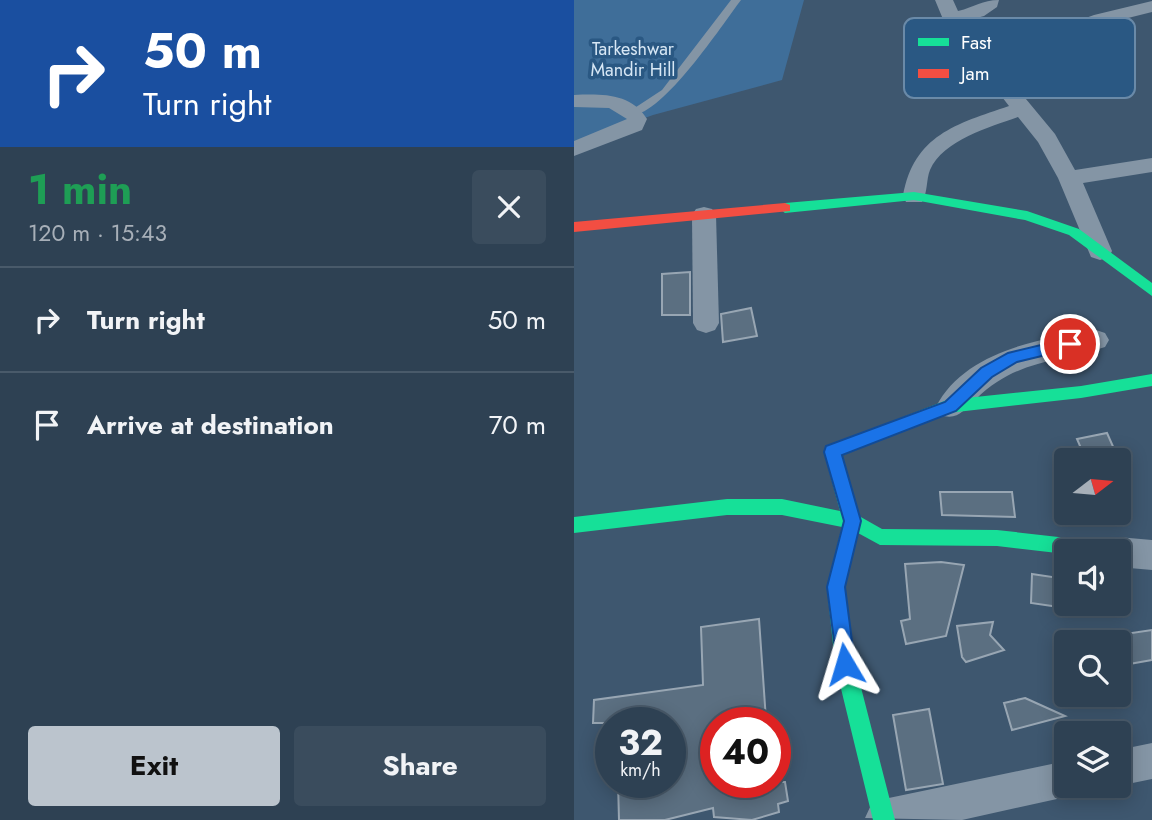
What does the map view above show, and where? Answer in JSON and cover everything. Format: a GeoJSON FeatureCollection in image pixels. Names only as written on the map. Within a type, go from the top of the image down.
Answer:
{"type":"FeatureCollection","features":[{"type":"Feature","properties":{"kind":"street"},"geometry":{"type":"LineString","coordinates":[[944,0],[950,18]]}},
{"type":"Feature","properties":{"kind":"street"},"geometry":{"type":"LineString","coordinates":[[954,18],[976,12],[991,3],[990,0]]}},
{"type":"Feature","properties":{"kind":"street"},"geometry":{"type":"LineString","coordinates":[[1105,18],[1152,6]]}},
{"type":"Feature","properties":{"kind":"street"},"geometry":{"type":"LineString","coordinates":[[1016,98],[1047,139],[1069,178],[1100,251]]}},
{"type":"Feature","properties":{"kind":"street"},"geometry":{"type":"LineString","coordinates":[[574,102],[607,103],[634,113],[635,125],[574,149]]}},
{"type":"Feature","properties":{"kind":"street"},"geometry":{"type":"LineString","coordinates":[[914,196],[921,164],[944,143],[976,125],[1024,108]]}},
{"type":"Feature","properties":{"kind":"street"},"geometry":{"type":"LineString","coordinates":[[1069,178],[1152,165]]}},
{"type":"Feature","properties":{"kind":"street"},"geometry":{"type":"LineString","coordinates":[[574,227],[914,196],[1027,216],[1074,232],[1152,291]]}},
{"type":"Feature","properties":{"kind":"street"},"geometry":{"type":"LineString","coordinates":[[704,215],[706,323]]}},
{"type":"Feature","properties":{"kind":"street"},"geometry":{"type":"LineString","coordinates":[[950,407],[986,372],[1013,357],[1096,340]]}},
{"type":"Feature","properties":{"kind":"street"},"geometry":{"type":"LineString","coordinates":[[1054,782],[884,819],[845,664],[836,587],[852,521],[832,452],[950,407],[1081,393],[1152,380]]}},
{"type":"Feature","properties":{"kind":"street"},"geometry":{"type":"LineString","coordinates":[[574,517],[574,525],[727,507],[782,508],[852,521],[880,537],[997,538],[1054,544]]}},
{"type":"Feature","properties":{"kind":"street"},"geometry":{"type":"LineString","coordinates":[[1131,553],[1152,555]]}},
{"type":"Feature","properties":{"kind":"street"},"geometry":{"type":"LineString","coordinates":[[1131,765],[1152,761]]}},
{"type":"Feature","properties":{"kind":"lane"},"geometry":{"type":"LineString","coordinates":[[634,113],[666,92],[736,0]]}},
{"type":"Feature","properties":{"kind":"green space","name":"Tarkeshwar Mandir Hill"},"geometry":{"type":"Polygon","coordinates":[[[574,0],[804,0],[782,80],[653,115],[574,144],[574,0]]]}},
{"type":"Feature","properties":{"kind":"building"},"geometry":{"type":"Polygon","coordinates":[[[690,272],[690,315],[662,315],[662,274],[690,272]]]}},
{"type":"Feature","properties":{"kind":"building"},"geometry":{"type":"Polygon","coordinates":[[[751,308],[757,336],[723,342],[721,314],[751,308]]]}},
{"type":"Feature","properties":{"kind":"building"},"geometry":{"type":"Polygon","coordinates":[[[1107,433],[1114,448],[1081,448],[1077,439],[1107,433]]]}},
{"type":"Feature","properties":{"kind":"building"},"geometry":{"type":"Polygon","coordinates":[[[940,492],[1012,492],[1015,517],[942,515],[940,492]]]}},
{"type":"Feature","properties":{"kind":"building"},"geometry":{"type":"Polygon","coordinates":[[[941,562],[964,565],[946,636],[906,644],[901,621],[910,619],[905,564],[941,562]]]}},
{"type":"Feature","properties":{"kind":"building"},"geometry":{"type":"Polygon","coordinates":[[[1032,574],[1054,577],[1054,606],[1031,603],[1032,574]]]}},
{"type":"Feature","properties":{"kind":"building"},"geometry":{"type":"Polygon","coordinates":[[[759,619],[765,707],[700,707],[700,798],[788,798],[788,801],[778,804],[779,812],[752,820],[714,817],[713,808],[665,820],[619,820],[618,798],[686,798],[686,707],[595,707],[593,723],[594,700],[703,685],[701,627],[759,619]]]}},
{"type":"Feature","properties":{"kind":"building"},"geometry":{"type":"Polygon","coordinates":[[[993,622],[990,635],[1004,650],[966,662],[962,657],[957,626],[993,622]]]}},
{"type":"Feature","properties":{"kind":"building"},"geometry":{"type":"Polygon","coordinates":[[[1152,630],[1152,660],[1131,664],[1131,633],[1152,630]]]}},
{"type":"Feature","properties":{"kind":"building"},"geometry":{"type":"Polygon","coordinates":[[[1025,698],[1065,716],[1012,730],[1004,703],[1025,698]]]}},
{"type":"Feature","properties":{"kind":"building"},"geometry":{"type":"Polygon","coordinates":[[[929,709],[943,784],[906,790],[893,715],[929,709]]]}},
{"type":"Feature","properties":{"kind":"traffic: fast"},"geometry":{"type":"LineString","coordinates":[[785,208],[914,196],[1027,216],[1074,232],[1152,291]]}},
{"type":"Feature","properties":{"kind":"traffic: fast"},"geometry":{"type":"LineString","coordinates":[[884,820],[845,664],[836,587],[852,521],[832,452],[947,407],[1081,392],[1152,380]]}},
{"type":"Feature","properties":{"kind":"traffic: fast"},"geometry":{"type":"LineString","coordinates":[[574,525],[727,507],[782,507],[852,521],[880,537],[997,538],[1054,544]]}},
{"type":"Feature","properties":{"kind":"traffic: jam"},"geometry":{"type":"LineString","coordinates":[[574,227],[785,208]]}},
{"type":"Feature","properties":{"kind":"route"},"geometry":{"type":"LineString","coordinates":[[845,664],[836,587],[852,521],[832,452],[869,435],[950,407],[986,372],[1013,357],[1070,344]]}}]}
